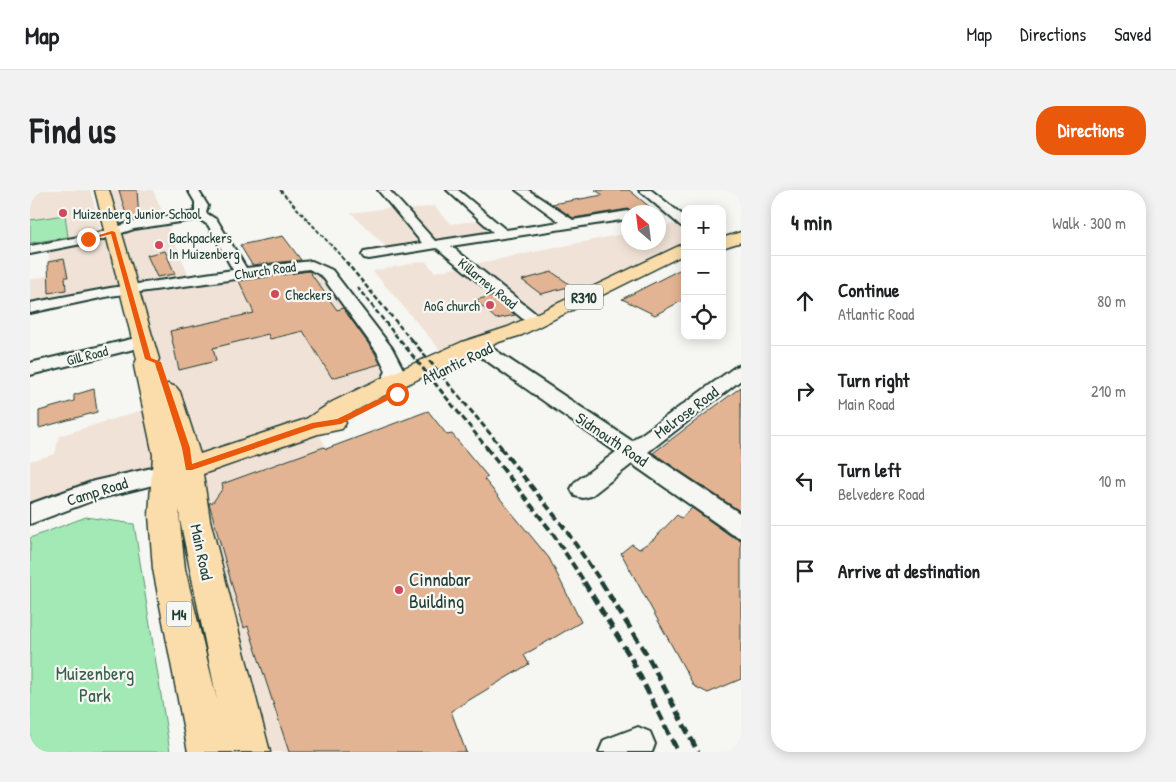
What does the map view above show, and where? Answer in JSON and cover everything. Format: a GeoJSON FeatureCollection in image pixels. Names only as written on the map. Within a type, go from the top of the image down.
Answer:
{"type":"FeatureCollection","features":[{"type":"Feature","properties":{"kind":"main road","name":"Main Road"},"geometry":{"type":"LineString","coordinates":[[102,190],[146,350],[145,366],[166,455],[177,471],[195,520],[249,752]]}},
{"type":"Feature","properties":{"kind":"main road","name":"R310"},"geometry":{"type":"LineString","coordinates":[[654,263],[681,250]]}},
{"type":"Feature","properties":{"kind":"main road","name":"R310"},"geometry":{"type":"LineString","coordinates":[[654,263],[681,257]]}},
{"type":"Feature","properties":{"kind":"main road","name":"Atlantic Road"},"geometry":{"type":"LineString","coordinates":[[314,425],[332,413],[389,384],[492,336],[515,331],[535,322],[654,263]]}},
{"type":"Feature","properties":{"kind":"main road","name":"Atlantic Road"},"geometry":{"type":"LineString","coordinates":[[177,471],[314,425],[338,422],[503,341],[515,331]]}},
{"type":"Feature","properties":{"kind":"main road","name":"Main Road"},"geometry":{"type":"LineString","coordinates":[[177,471],[164,515],[169,568],[209,752]]}},
{"type":"Feature","properties":{"kind":"street"},"geometry":{"type":"LineString","coordinates":[[193,190],[203,205],[202,211],[199,214]]}},
{"type":"Feature","properties":{"kind":"street","name":"Killarney Road"},"geometry":{"type":"LineString","coordinates":[[382,190],[436,245],[535,322]]}},
{"type":"Feature","properties":{"kind":"street"},"geometry":{"type":"LineString","coordinates":[[452,190],[504,234]]}},
{"type":"Feature","properties":{"kind":"street"},"geometry":{"type":"LineString","coordinates":[[521,190],[571,224]]}},
{"type":"Feature","properties":{"kind":"street"},"geometry":{"type":"LineString","coordinates":[[644,190],[681,219]]}},
{"type":"Feature","properties":{"kind":"street"},"geometry":{"type":"LineString","coordinates":[[30,250],[88,239],[140,225],[199,214],[209,219],[212,223],[242,274]]}},
{"type":"Feature","properties":{"kind":"street"},"geometry":{"type":"LineString","coordinates":[[369,255],[621,216]]}},
{"type":"Feature","properties":{"kind":"street","name":"Church Road"},"geometry":{"type":"LineString","coordinates":[[30,308],[103,293],[312,265],[324,270],[390,357],[395,371],[389,384]]}},
{"type":"Feature","properties":{"kind":"street","name":"Gill Road"},"geometry":{"type":"LineString","coordinates":[[30,369],[146,350]]}},
{"type":"Feature","properties":{"kind":"street","name":"Sidmouth Road"},"geometry":{"type":"LineString","coordinates":[[483,350],[741,527]]}},
{"type":"Feature","properties":{"kind":"street","name":"Melrose Road"},"geometry":{"type":"LineString","coordinates":[[583,488],[741,372]]}},
{"type":"Feature","properties":{"kind":"street","name":"Camp Road"},"geometry":{"type":"LineString","coordinates":[[30,514],[94,490],[177,471]]}},
{"type":"Feature","properties":{"kind":"shaded area","name":"Muizenberg Junior School"},"geometry":{"type":"Polygon","coordinates":[[[30,190],[90,190],[101,230],[93,235],[30,246],[30,190]]]}},
{"type":"Feature","properties":{"kind":"shaded area"},"geometry":{"type":"Polygon","coordinates":[[[102,190],[153,190],[191,281],[299,265],[320,268],[386,352],[389,384],[397,394],[338,422],[315,425],[451,711],[466,752],[209,752],[165,474],[30,514],[30,461],[55,454],[59,436],[155,406],[127,284],[30,305],[30,280],[50,275],[48,246],[112,232],[102,190]]]}},
{"type":"Feature","properties":{"kind":"shaded area"},"geometry":{"type":"Polygon","coordinates":[[[434,206],[451,224],[486,220],[504,235],[392,252],[351,213],[397,207],[400,211],[434,206]]]}},
{"type":"Feature","properties":{"kind":"shaded area"},"geometry":{"type":"Polygon","coordinates":[[[681,222],[681,250],[453,365],[373,271],[425,261],[435,272],[621,234],[621,250],[666,250],[666,226],[681,222]]]}},
{"type":"Feature","properties":{"kind":"green space"},"geometry":{"type":"Polygon","coordinates":[[[65,215],[68,237],[30,243],[30,220],[65,215]]]}},
{"type":"Feature","properties":{"kind":"green space","name":"Muizenberg Park"},"geometry":{"type":"Polygon","coordinates":[[[86,517],[134,524],[170,752],[30,752],[30,538],[86,517]]]}},
{"type":"Feature","properties":{"kind":"building"},"geometry":{"type":"Polygon","coordinates":[[[119,190],[137,190],[139,219],[128,221],[119,190]]]}},
{"type":"Feature","properties":{"kind":"building"},"geometry":{"type":"Polygon","coordinates":[[[595,190],[629,190],[647,205],[621,205],[621,210],[573,218],[552,204],[603,195],[595,190]]]}},
{"type":"Feature","properties":{"kind":"building"},"geometry":{"type":"Polygon","coordinates":[[[283,236],[301,260],[252,265],[240,245],[283,236]]]}},
{"type":"Feature","properties":{"kind":"building"},"geometry":{"type":"Polygon","coordinates":[[[165,251],[175,274],[157,277],[147,255],[165,251]]]}},
{"type":"Feature","properties":{"kind":"building"},"geometry":{"type":"Polygon","coordinates":[[[64,259],[68,277],[65,277],[66,290],[49,293],[48,262],[64,259]]]}},
{"type":"Feature","properties":{"kind":"building"},"geometry":{"type":"Polygon","coordinates":[[[681,269],[681,301],[655,315],[622,299],[681,269]]]}},
{"type":"Feature","properties":{"kind":"building"},"geometry":{"type":"Polygon","coordinates":[[[309,271],[337,310],[343,308],[375,353],[380,364],[332,378],[303,331],[270,339],[268,334],[213,348],[216,361],[179,370],[170,331],[254,313],[239,281],[309,271]]]}},
{"type":"Feature","properties":{"kind":"building"},"geometry":{"type":"Polygon","coordinates":[[[552,272],[572,286],[541,294],[522,280],[552,272]]]}},
{"type":"Feature","properties":{"kind":"building","name":"AoG church"},"geometry":{"type":"Polygon","coordinates":[[[492,296],[515,315],[496,319],[475,300],[492,296]]]}},
{"type":"Feature","properties":{"kind":"building"},"geometry":{"type":"Polygon","coordinates":[[[741,387],[741,512],[653,453],[741,387]]]}},
{"type":"Feature","properties":{"kind":"building"},"geometry":{"type":"Polygon","coordinates":[[[94,389],[97,412],[39,428],[39,411],[74,401],[74,395],[94,389]]]}},
{"type":"Feature","properties":{"kind":"building","name":"Cinnabar Building"},"geometry":{"type":"Polygon","coordinates":[[[428,411],[447,435],[452,434],[488,477],[484,479],[549,558],[581,622],[524,655],[529,664],[451,711],[466,752],[289,752],[248,626],[244,628],[209,503],[213,502],[223,488],[222,484],[324,447],[326,449],[428,411]]]}},
{"type":"Feature","properties":{"kind":"building"},"geometry":{"type":"Polygon","coordinates":[[[692,508],[731,536],[741,540],[741,679],[708,693],[694,686],[621,553],[632,544],[639,549],[654,539],[677,515],[681,518],[692,508]]]}},
{"type":"Feature","properties":{"kind":"railway"},"geometry":{"type":"LineString","coordinates":[[280,190],[342,257]]}},
{"type":"Feature","properties":{"kind":"railway"},"geometry":{"type":"LineString","coordinates":[[341,256],[413,342]]}},
{"type":"Feature","properties":{"kind":"railway"},"geometry":{"type":"LineString","coordinates":[[357,287],[401,342]]}},
{"type":"Feature","properties":{"kind":"railway"},"geometry":{"type":"LineString","coordinates":[[400,340],[487,448]]}},
{"type":"Feature","properties":{"kind":"railway"},"geometry":{"type":"LineString","coordinates":[[412,340],[502,448]]}},
{"type":"Feature","properties":{"kind":"railway"},"geometry":{"type":"LineString","coordinates":[[486,447],[551,531],[585,583]]}},
{"type":"Feature","properties":{"kind":"railway"},"geometry":{"type":"LineString","coordinates":[[500,447],[563,526],[602,583]]}},
{"type":"Feature","properties":{"kind":"railway"},"geometry":{"type":"LineString","coordinates":[[584,582],[631,658],[678,752]]}},
{"type":"Feature","properties":{"kind":"railway"},"geometry":{"type":"LineString","coordinates":[[601,582],[647,655],[698,752]]}},
{"type":"Feature","properties":{"kind":"place","name":"Muizenberg Junior School"},"geometry":{"type":"Point","coordinates":[63,213]}},
{"type":"Feature","properties":{"kind":"place","name":"Backpackers In Muizenberg"},"geometry":{"type":"Point","coordinates":[159,245]}},
{"type":"Feature","properties":{"kind":"place","name":"Checkers"},"geometry":{"type":"Point","coordinates":[275,294]}},
{"type":"Feature","properties":{"kind":"place","name":"AoG church"},"geometry":{"type":"Point","coordinates":[490,305]}},
{"type":"Feature","properties":{"kind":"place","name":"Cinnabar Building"},"geometry":{"type":"Point","coordinates":[399,590]}},
{"type":"Feature","properties":{"kind":"route"},"geometry":{"type":"LineString","coordinates":[[88,239],[112,232],[148,359],[158,362],[186,448],[189,468],[314,425],[338,422],[397,394]]}}]}
